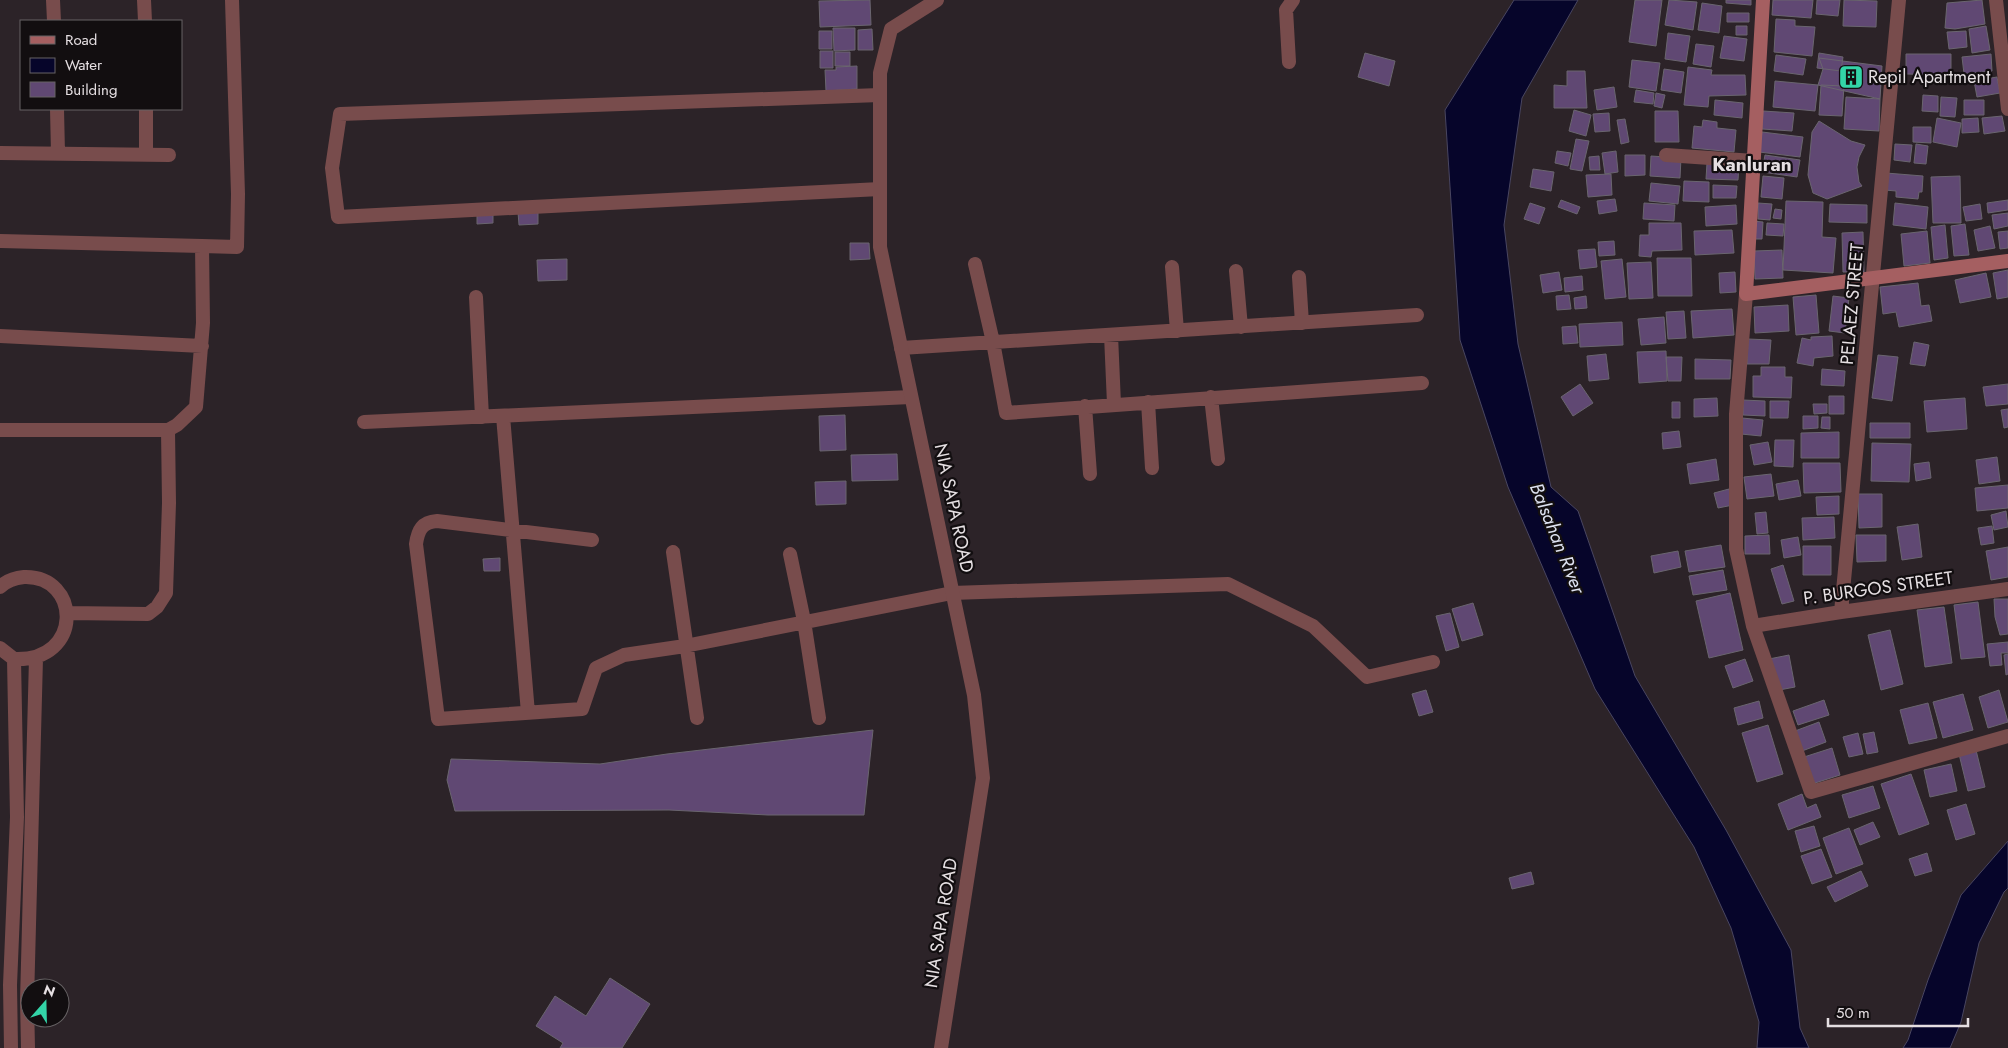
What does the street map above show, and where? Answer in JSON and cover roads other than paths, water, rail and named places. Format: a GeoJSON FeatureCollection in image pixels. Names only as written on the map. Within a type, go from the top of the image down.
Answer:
{"type":"FeatureCollection","features":[{"type":"Feature","properties":{"kind":"main road"},"geometry":{"type":"LineString","coordinates":[[1763,0],[1746,294],[2008,260]]}},
{"type":"Feature","properties":{"kind":"street"},"geometry":{"type":"LineString","coordinates":[[53,0],[54,20]]}},
{"type":"Feature","properties":{"kind":"street"},"geometry":{"type":"LineString","coordinates":[[144,0],[145,20]]}},
{"type":"Feature","properties":{"kind":"street"},"geometry":{"type":"LineString","coordinates":[[0,241],[237,247],[238,194],[232,0]]}},
{"type":"Feature","properties":{"kind":"street","name":"NIA SAPA ROAD"},"geometry":{"type":"LineString","coordinates":[[937,0],[891,29],[880,73],[880,247],[974,695],[982,778],[940,1048]]}},
{"type":"Feature","properties":{"kind":"street"},"geometry":{"type":"LineString","coordinates":[[1289,62],[1286,10],[1293,0]]}},
{"type":"Feature","properties":{"kind":"street","name":"PELAEZ STREET"},"geometry":{"type":"LineString","coordinates":[[1841,612],[1899,0]]}},
{"type":"Feature","properties":{"kind":"street"},"geometry":{"type":"LineString","coordinates":[[1996,0],[2008,109]]}},
{"type":"Feature","properties":{"kind":"street"},"geometry":{"type":"LineString","coordinates":[[880,96],[340,114],[332,168],[338,217],[880,189]]}},
{"type":"Feature","properties":{"kind":"street"},"geometry":{"type":"LineString","coordinates":[[57,110],[58,153]]}},
{"type":"Feature","properties":{"kind":"street"},"geometry":{"type":"LineString","coordinates":[[146,110],[146,154]]}},
{"type":"Feature","properties":{"kind":"street"},"geometry":{"type":"LineString","coordinates":[[0,153],[169,155]]}},
{"type":"Feature","properties":{"kind":"street"},"geometry":{"type":"LineString","coordinates":[[1666,155],[1754,161]]}},
{"type":"Feature","properties":{"kind":"street"},"geometry":{"type":"LineString","coordinates":[[0,430],[168,430],[177,426],[196,408],[203,323],[202,246]]}},
{"type":"Feature","properties":{"kind":"street"},"geometry":{"type":"LineString","coordinates":[[975,264],[993,342],[1006,412],[1422,382]]}},
{"type":"Feature","properties":{"kind":"street"},"geometry":{"type":"LineString","coordinates":[[1172,267],[1177,331]]}},
{"type":"Feature","properties":{"kind":"street"},"geometry":{"type":"LineString","coordinates":[[1236,271],[1241,327]]}},
{"type":"Feature","properties":{"kind":"street"},"geometry":{"type":"LineString","coordinates":[[1298,277],[1302,323]]}},
{"type":"Feature","properties":{"kind":"street"},"geometry":{"type":"LineString","coordinates":[[1746,294],[1736,414],[1736,549],[1753,626],[1811,792],[2008,736]]}},
{"type":"Feature","properties":{"kind":"street"},"geometry":{"type":"LineString","coordinates":[[476,298],[482,417]]}},
{"type":"Feature","properties":{"kind":"street"},"geometry":{"type":"LineString","coordinates":[[901,348],[1418,315]]}},
{"type":"Feature","properties":{"kind":"street"},"geometry":{"type":"LineString","coordinates":[[1111,335],[1114,404]]}},
{"type":"Feature","properties":{"kind":"street"},"geometry":{"type":"LineString","coordinates":[[0,336],[202,346]]}},
{"type":"Feature","properties":{"kind":"street"},"geometry":{"type":"LineString","coordinates":[[364,422],[911,397]]}},
{"type":"Feature","properties":{"kind":"street"},"geometry":{"type":"LineString","coordinates":[[1211,397],[1218,459]]}},
{"type":"Feature","properties":{"kind":"street"},"geometry":{"type":"LineString","coordinates":[[1148,402],[1152,468]]}},
{"type":"Feature","properties":{"kind":"street"},"geometry":{"type":"LineString","coordinates":[[1085,406],[1090,474]]}},
{"type":"Feature","properties":{"kind":"street"},"geometry":{"type":"LineString","coordinates":[[502,416],[514,530],[528,713]]}},
{"type":"Feature","properties":{"kind":"street"},"geometry":{"type":"LineString","coordinates":[[67,612],[148,614],[157,607],[166,593],[169,503],[168,430]]}},
{"type":"Feature","properties":{"kind":"street"},"geometry":{"type":"LineString","coordinates":[[592,540],[437,521],[428,522],[421,527],[416,544],[438,719],[582,709],[596,668],[624,656],[685,646],[952,593],[1228,584],[1313,626],[1367,676],[1433,662]]}},
{"type":"Feature","properties":{"kind":"street"},"geometry":{"type":"LineString","coordinates":[[673,552],[685,646],[697,718]]}},
{"type":"Feature","properties":{"kind":"street"},"geometry":{"type":"LineString","coordinates":[[790,554],[804,621],[819,718]]}},
{"type":"Feature","properties":{"kind":"street"},"geometry":{"type":"LineString","coordinates":[[0,587],[17,578],[30,577],[44,580],[55,588],[63,600],[67,612],[66,626],[61,639],[52,649],[36,658],[14,659],[0,648]]}},
{"type":"Feature","properties":{"kind":"street","name":"P. BURGOS STREET"},"geometry":{"type":"LineString","coordinates":[[1753,626],[2008,589]]}},
{"type":"Feature","properties":{"kind":"street"},"geometry":{"type":"LineString","coordinates":[[28,1048],[27,1001],[36,658]]}},
{"type":"Feature","properties":{"kind":"street"},"geometry":{"type":"LineString","coordinates":[[11,1048],[5,985],[16,817],[14,659]]}},
{"type":"Feature","properties":{"kind":"water","name":"Balsahan River"},"geometry":{"type":"Polygon","coordinates":[[[1514,0],[1578,0],[1522,98],[1504,225],[1518,344],[1551,487],[1578,511],[1635,676],[1726,830],[1791,950],[1800,1028],[1809,1048],[1757,1048],[1759,1022],[1731,928],[1694,847],[1595,689],[1508,487],[1460,340],[1445,110],[1514,0]]]}},
{"type":"Feature","properties":{"kind":"water"},"geometry":{"type":"Polygon","coordinates":[[[2008,841],[2008,888],[2004,892],[1979,943],[1961,1022],[1950,1048],[1903,1048],[1908,1040],[1928,980],[1961,895],[2008,841]]]}},
{"type":"Feature","properties":{"kind":"place","name":"Repil Apartment"},"geometry":{"type":"Point","coordinates":[1851,77]}},
{"type":"Feature","properties":{"kind":"district","name":"Kanluran"},"geometry":{"type":"Point","coordinates":[1752,164]}}]}
